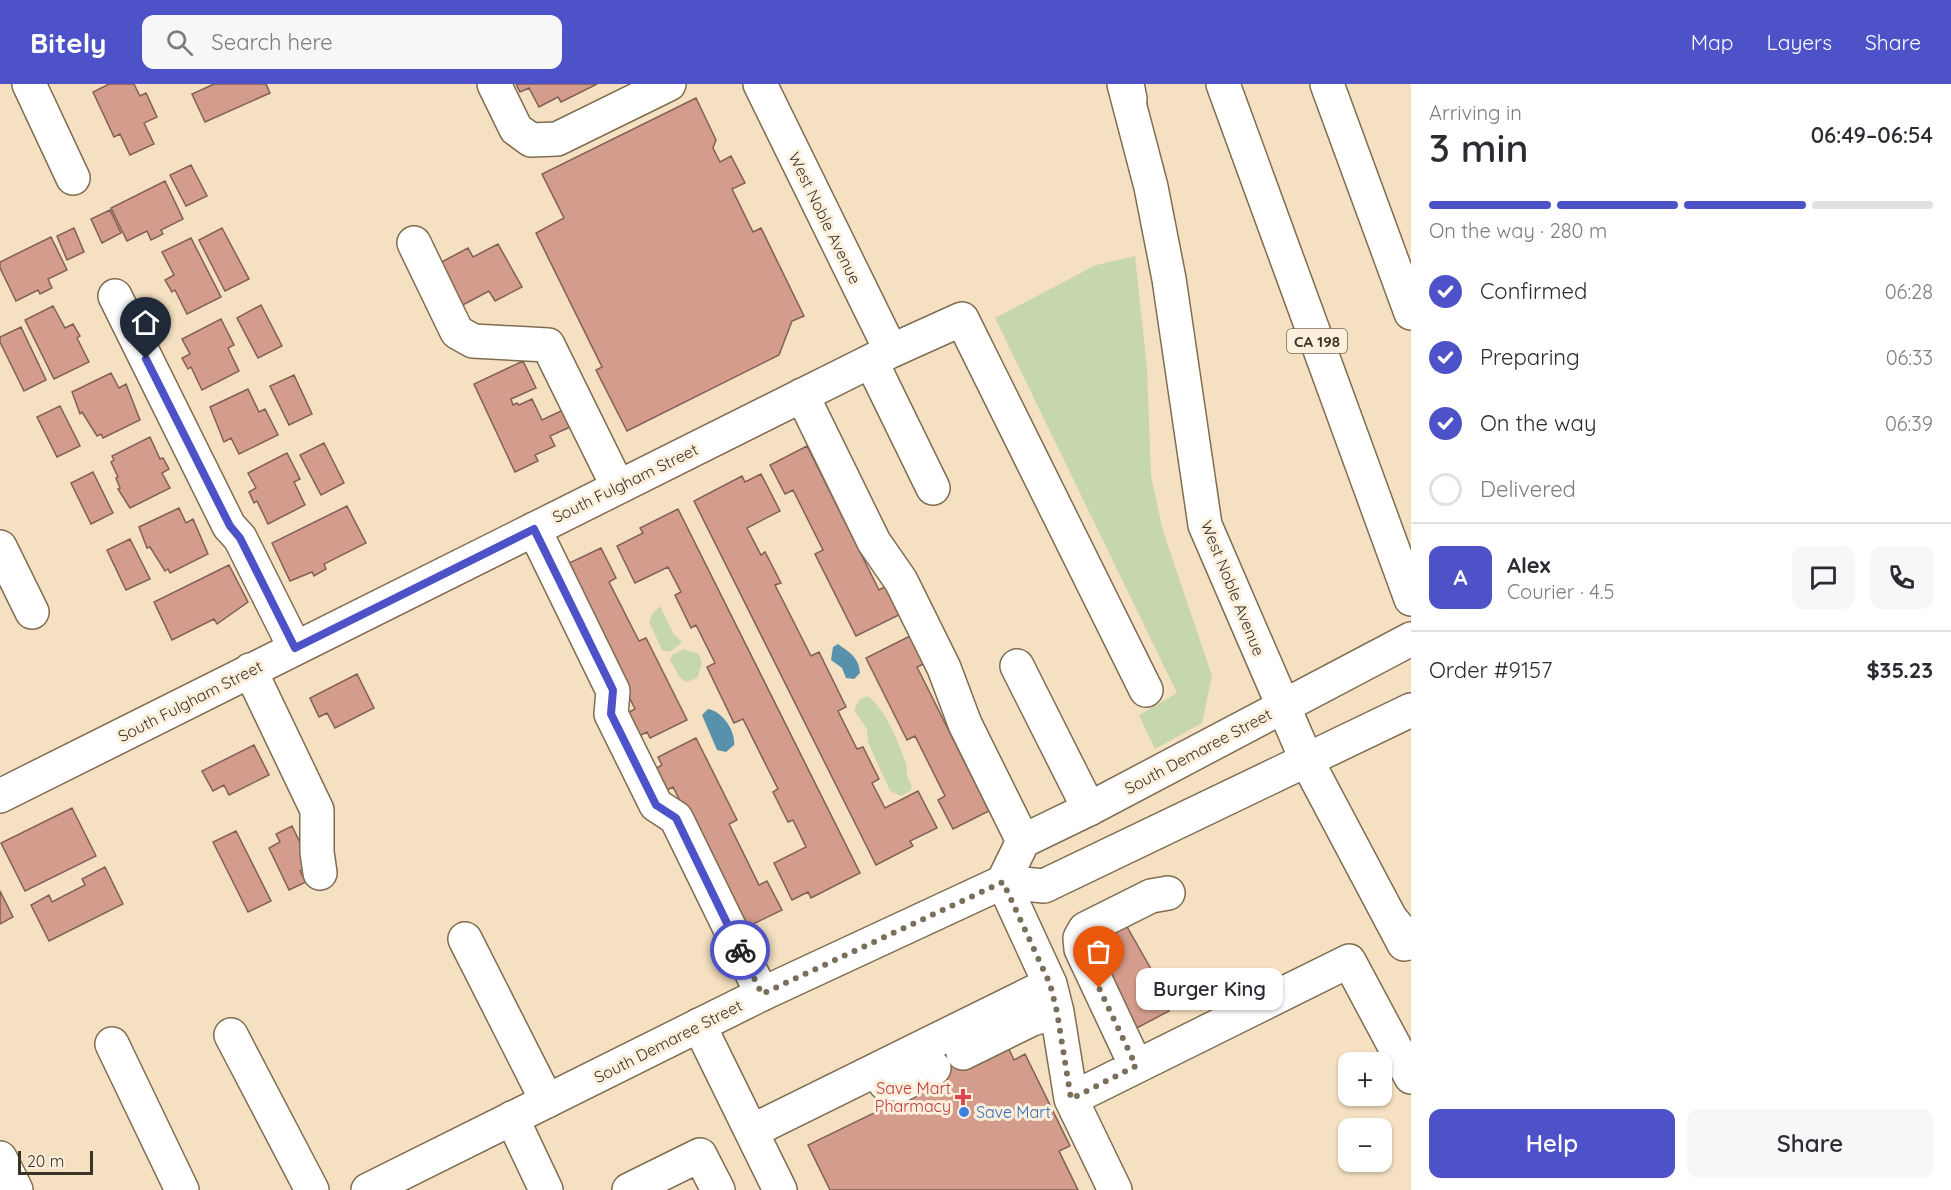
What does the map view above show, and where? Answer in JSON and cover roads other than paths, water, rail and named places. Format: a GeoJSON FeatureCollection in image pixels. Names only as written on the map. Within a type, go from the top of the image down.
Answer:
{"type":"FeatureCollection","features":[{"type":"Feature","properties":{"kind":"main road"},"geometry":{"type":"LineString","coordinates":[[29,84],[73,178]]}},
{"type":"Feature","properties":{"kind":"main road"},"geometry":{"type":"LineString","coordinates":[[494,84],[516,129],[531,140],[556,139],[669,84]]}},
{"type":"Feature","properties":{"kind":"main road","name":"West Noble Avenue"},"geometry":{"type":"LineString","coordinates":[[760,84],[881,356],[933,488]]}},
{"type":"Feature","properties":{"kind":"main road","name":"CA 198"},"geometry":{"type":"LineString","coordinates":[[1223,84],[1411,599]]}},
{"type":"Feature","properties":{"kind":"main road"},"geometry":{"type":"LineString","coordinates":[[1327,84],[1411,313]]}},
{"type":"Feature","properties":{"kind":"main road","name":"West Noble Avenue"},"geometry":{"type":"LineString","coordinates":[[1127,89],[1169,279],[1205,525],[1306,761],[1401,931],[1411,956]]}},
{"type":"Feature","properties":{"kind":"main road"},"geometry":{"type":"LineString","coordinates":[[414,243],[457,332],[473,340],[548,345],[618,487]]}},
{"type":"Feature","properties":{"kind":"main road"},"geometry":{"type":"LineString","coordinates":[[115,296],[230,526],[240,538],[295,648]]}},
{"type":"Feature","properties":{"kind":"main road","name":"South Fulgham Street"},"geometry":{"type":"LineString","coordinates":[[0,796],[802,395],[962,319],[1146,690]]}},
{"type":"Feature","properties":{"kind":"main road"},"geometry":{"type":"LineString","coordinates":[[802,395],[874,542],[901,581],[916,610],[944,668],[965,724],[1023,841],[1003,882],[1053,998],[1071,1099],[1115,1190]]}},
{"type":"Feature","properties":{"kind":"main road"},"geometry":{"type":"LineString","coordinates":[[534,529],[613,690],[611,714],[656,805],[676,818],[762,994]]}},
{"type":"Feature","properties":{"kind":"main road"},"geometry":{"type":"LineString","coordinates":[[0,547],[32,612]]}},
{"type":"Feature","properties":{"kind":"main road","name":"South Demaree Street"},"geometry":{"type":"LineString","coordinates":[[1023,841],[1089,809],[1411,639]]}},
{"type":"Feature","properties":{"kind":"main road"},"geometry":{"type":"LineString","coordinates":[[1017,666],[1089,809]]}},
{"type":"Feature","properties":{"kind":"main road"},"geometry":{"type":"LineString","coordinates":[[250,670],[317,810],[317,852],[320,873]]}},
{"type":"Feature","properties":{"kind":"main road"},"geometry":{"type":"LineString","coordinates":[[1003,882],[1044,886],[1406,712]]}},
{"type":"Feature","properties":{"kind":"main road","name":"South Demaree Street"},"geometry":{"type":"LineString","coordinates":[[368,1190],[762,994],[1003,882]]}},
{"type":"Feature","properties":{"kind":"main road"},"geometry":{"type":"LineString","coordinates":[[1136,1066],[1081,949],[1080,938],[1085,929],[1151,896],[1168,894]]}},
{"type":"Feature","properties":{"kind":"main road"},"geometry":{"type":"LineString","coordinates":[[465,939],[547,1101]]}},
{"type":"Feature","properties":{"kind":"main road"},"geometry":{"type":"LineString","coordinates":[[1071,1099],[1349,961],[1411,1077]]}},
{"type":"Feature","properties":{"kind":"main road"},"geometry":{"type":"LineString","coordinates":[[966,1057],[1032,1019],[1053,998]]}},
{"type":"Feature","properties":{"kind":"main road"},"geometry":{"type":"LineString","coordinates":[[752,1131],[882,1076],[1053,998]]}},
{"type":"Feature","properties":{"kind":"main road"},"geometry":{"type":"LineString","coordinates":[[699,1025],[780,1190]]}},
{"type":"Feature","properties":{"kind":"main road"},"geometry":{"type":"LineString","coordinates":[[231,1035],[312,1190]]}},
{"type":"Feature","properties":{"kind":"main road"},"geometry":{"type":"LineString","coordinates":[[112,1044],[182,1190]]}},
{"type":"Feature","properties":{"kind":"main road"},"geometry":{"type":"LineString","coordinates":[[882,1076],[901,1085],[936,1072]]}},
{"type":"Feature","properties":{"kind":"main road"},"geometry":{"type":"LineString","coordinates":[[512,1118],[546,1190]]}},
{"type":"Feature","properties":{"kind":"main road"},"geometry":{"type":"LineString","coordinates":[[628,1190],[700,1155],[718,1190]]}},
{"type":"Feature","properties":{"kind":"main road"},"geometry":{"type":"LineString","coordinates":[[0,1158],[16,1190]]}},
{"type":"Feature","properties":{"kind":"water"},"geometry":{"type":"Polygon","coordinates":[[[838,644],[853,655],[858,663],[860,673],[854,679],[846,678],[842,668],[831,660],[833,647],[838,644]]]}},
{"type":"Feature","properties":{"kind":"water"},"geometry":{"type":"Polygon","coordinates":[[[708,709],[727,722],[733,734],[734,745],[726,752],[717,750],[702,715],[708,709]]]}},
{"type":"Feature","properties":{"kind":"place","name":"Burger King"},"geometry":{"type":"Point","coordinates":[1099,988]}},
{"type":"Feature","properties":{"kind":"place","name":"Save Mart Pharmacy"},"geometry":{"type":"Point","coordinates":[963,1097]}},
{"type":"Feature","properties":{"kind":"place","name":"Save Mart"},"geometry":{"type":"Point","coordinates":[964,1112]}}]}
